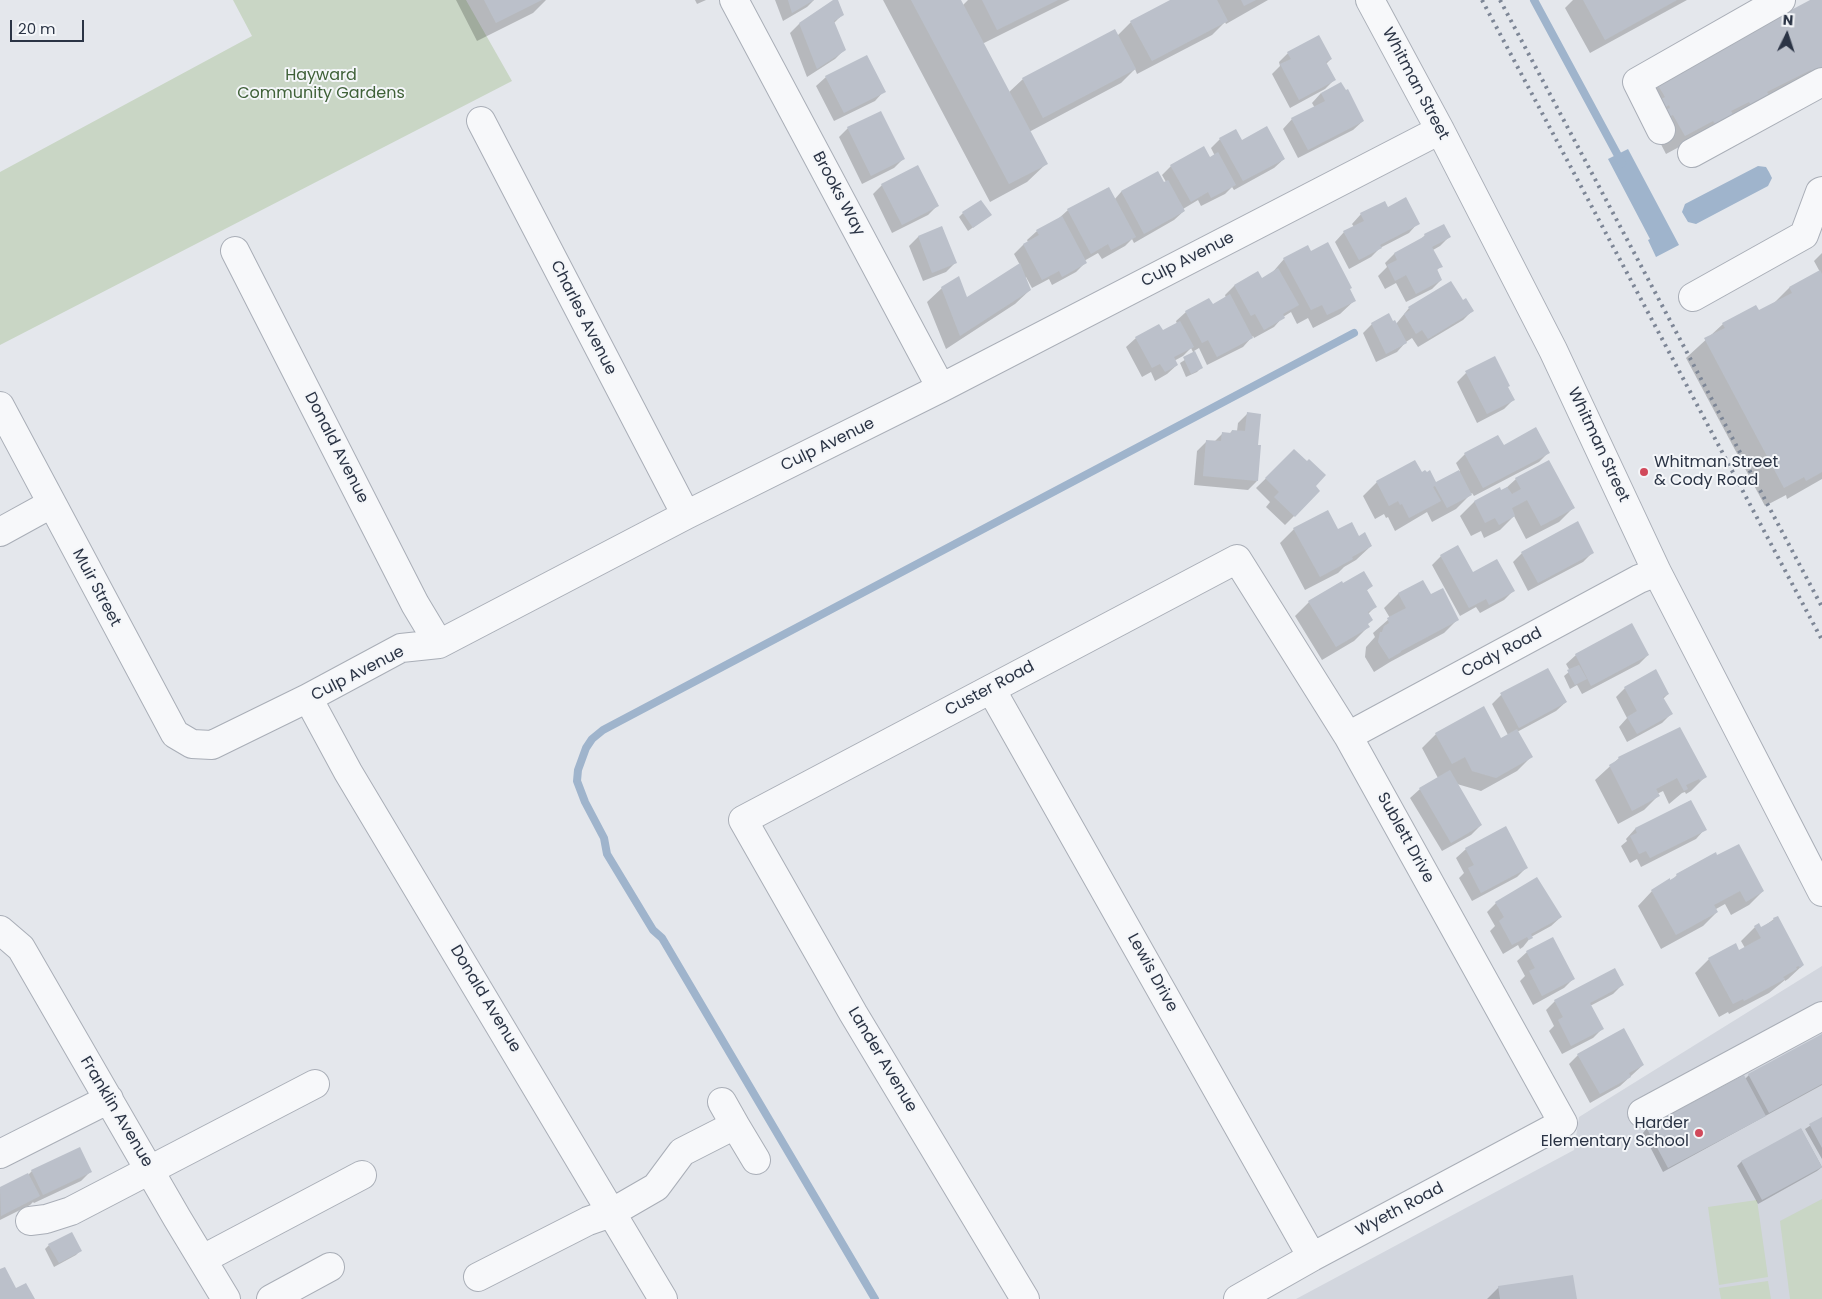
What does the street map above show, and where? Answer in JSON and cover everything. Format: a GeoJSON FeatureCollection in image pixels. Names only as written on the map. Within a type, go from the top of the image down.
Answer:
{"type":"FeatureCollection","features":[{"type":"Feature","properties":{"kind":"street","name":"Brooks Way"},"geometry":{"type":"LineString","coordinates":[[734,0],[941,388]]}},
{"type":"Feature","properties":{"kind":"street","name":"Whitman Street"},"geometry":{"type":"LineString","coordinates":[[1370,0],[1440,130],[1553,350],[1658,572],[1822,892]]}},
{"type":"Feature","properties":{"kind":"street"},"geometry":{"type":"LineString","coordinates":[[1661,130],[1637,82],[1781,0]]}},
{"type":"Feature","properties":{"kind":"street"},"geometry":{"type":"LineString","coordinates":[[1692,153],[1822,82]]}},
{"type":"Feature","properties":{"kind":"street","name":"Charles Avenue"},"geometry":{"type":"LineString","coordinates":[[481,121],[686,515]]}},
{"type":"Feature","properties":{"kind":"street","name":"Culp Avenue"},"geometry":{"type":"LineString","coordinates":[[212,745],[308,698],[401,648],[439,644],[686,515],[941,388],[1440,130]]}},
{"type":"Feature","properties":{"kind":"street"},"geometry":{"type":"LineString","coordinates":[[1693,297],[1804,235],[1822,191]]}},
{"type":"Feature","properties":{"kind":"street","name":"Donald Avenue"},"geometry":{"type":"LineString","coordinates":[[235,251],[415,604],[439,644]]}},
{"type":"Feature","properties":{"kind":"street","name":"Muir Street"},"geometry":{"type":"LineString","coordinates":[[0,406],[175,734],[192,744],[212,745]]}},
{"type":"Feature","properties":{"kind":"street"},"geometry":{"type":"LineString","coordinates":[[0,532],[52,504]]}},
{"type":"Feature","properties":{"kind":"street","name":"Custer Road"},"geometry":{"type":"LineString","coordinates":[[743,820],[1237,559]]}},
{"type":"Feature","properties":{"kind":"street","name":"Sublett Drive"},"geometry":{"type":"LineString","coordinates":[[1237,559],[1348,736],[1563,1123]]}},
{"type":"Feature","properties":{"kind":"street","name":"Cody Road"},"geometry":{"type":"LineString","coordinates":[[1348,736],[1639,579],[1658,572]]}},
{"type":"Feature","properties":{"kind":"street","name":"Lewis Drive"},"geometry":{"type":"LineString","coordinates":[[991,689],[1312,1257]]}},
{"type":"Feature","properties":{"kind":"street","name":"Donald Avenue"},"geometry":{"type":"LineString","coordinates":[[308,698],[348,772],[663,1299]]}},
{"type":"Feature","properties":{"kind":"street","name":"Lander Avenue"},"geometry":{"type":"LineString","coordinates":[[743,820],[853,1013],[1025,1299]]}},
{"type":"Feature","properties":{"kind":"street","name":"Franklin Avenue"},"geometry":{"type":"LineString","coordinates":[[0,930],[21,948],[226,1299]]}},
{"type":"Feature","properties":{"kind":"street"},"geometry":{"type":"LineString","coordinates":[[1642,1113],[1822,1016]]}},
{"type":"Feature","properties":{"kind":"street"},"geometry":{"type":"LineString","coordinates":[[30,1221],[46,1219],[71,1211],[315,1084]]}},
{"type":"Feature","properties":{"kind":"street"},"geometry":{"type":"LineString","coordinates":[[0,1154],[109,1099]]}},
{"type":"Feature","properties":{"kind":"street"},"geometry":{"type":"LineString","coordinates":[[722,1102],[756,1160]]}},
{"type":"Feature","properties":{"kind":"street","name":"Wyeth Road"},"geometry":{"type":"LineString","coordinates":[[1238,1299],[1312,1257],[1563,1123]]}},
{"type":"Feature","properties":{"kind":"street"},"geometry":{"type":"LineString","coordinates":[[478,1277],[588,1221],[611,1213],[656,1186],[682,1152],[735,1125]]}},
{"type":"Feature","properties":{"kind":"street"},"geometry":{"type":"LineString","coordinates":[[203,1259],[362,1174]]}},
{"type":"Feature","properties":{"kind":"street"},"geometry":{"type":"LineString","coordinates":[[271,1299],[330,1267]]}},
{"type":"Feature","properties":{"kind":"shaded area","name":"Harder Elementary School"},"geometry":{"type":"Polygon","coordinates":[[[1822,966],[1822,1299],[1296,1299],[1574,1150],[1579,1117],[1822,966]]]}},
{"type":"Feature","properties":{"kind":"green space","name":"Hayward Community Gardens"},"geometry":{"type":"Polygon","coordinates":[[[233,0],[466,0],[512,81],[0,345],[0,172],[252,36],[233,0]]]}},
{"type":"Feature","properties":{"kind":"green space"},"geometry":{"type":"Polygon","coordinates":[[[1822,1199],[1822,1299],[1790,1299],[1780,1221],[1822,1199]]]}},
{"type":"Feature","properties":{"kind":"green space"},"geometry":{"type":"Polygon","coordinates":[[[1757,1200],[1768,1277],[1719,1285],[1708,1207],[1757,1200]]]}},
{"type":"Feature","properties":{"kind":"green space"},"geometry":{"type":"Polygon","coordinates":[[[1768,1281],[1771,1299],[1721,1299],[1719,1288],[1768,1281]]]}},
{"type":"Feature","properties":{"kind":"water"},"geometry":{"type":"Polygon","coordinates":[[[1628,149],[1679,245],[1656,257],[1648,240],[1650,239],[1608,159],[1628,149]]]}},
{"type":"Feature","properties":{"kind":"water"},"geometry":{"type":"Polygon","coordinates":[[[1758,166],[1766,167],[1772,178],[1768,186],[1696,224],[1688,222],[1682,212],[1685,204],[1758,166]]]}},
{"type":"Feature","properties":{"kind":"building"},"geometry":{"type":"Polygon","coordinates":[[[484,0],[542,0],[496,23],[484,0]]]}},
{"type":"Feature","properties":{"kind":"building"},"geometry":{"type":"Polygon","coordinates":[[[788,0],[814,0],[792,13],[788,0]]]}},
{"type":"Feature","properties":{"kind":"building"},"geometry":{"type":"Polygon","coordinates":[[[833,0],[838,0],[844,15],[834,21],[846,50],[817,69],[799,23],[833,0]]]}},
{"type":"Feature","properties":{"kind":"building"},"geometry":{"type":"Polygon","coordinates":[[[911,0],[961,0],[1048,164],[1009,184],[911,0]]]}},
{"type":"Feature","properties":{"kind":"building"},"geometry":{"type":"Polygon","coordinates":[[[982,0],[1058,0],[997,30],[982,0]]]}},
{"type":"Feature","properties":{"kind":"building"},"geometry":{"type":"Polygon","coordinates":[[[1170,0],[1217,0],[1228,21],[1152,61],[1130,21],[1170,0]]]}},
{"type":"Feature","properties":{"kind":"building"},"geometry":{"type":"Polygon","coordinates":[[[1241,0],[1256,0],[1244,6],[1241,0]]]}},
{"type":"Feature","properties":{"kind":"building"},"geometry":{"type":"Polygon","coordinates":[[[1583,0],[1677,0],[1605,40],[1583,0]]]}},
{"type":"Feature","properties":{"kind":"building"},"geometry":{"type":"Polygon","coordinates":[[[1810,0],[1822,0],[1822,72],[1814,76],[1811,70],[1767,92],[1770,97],[1752,107],[1749,102],[1731,111],[1734,116],[1716,125],[1713,121],[1685,136],[1673,115],[1668,117],[1665,110],[1670,108],[1669,105],[1663,109],[1658,101],[1665,97],[1656,82],[1810,0]]]}},
{"type":"Feature","properties":{"kind":"building"},"geometry":{"type":"Polygon","coordinates":[[[1115,29],[1136,69],[1043,118],[1022,78],[1115,29]]]}},
{"type":"Feature","properties":{"kind":"building"},"geometry":{"type":"Polygon","coordinates":[[[1319,35],[1332,59],[1326,62],[1336,80],[1299,100],[1280,64],[1291,59],[1287,52],[1319,35]]]}},
{"type":"Feature","properties":{"kind":"building"},"geometry":{"type":"Polygon","coordinates":[[[867,55],[886,92],[844,113],[825,76],[867,55]]]}},
{"type":"Feature","properties":{"kind":"building"},"geometry":{"type":"Polygon","coordinates":[[[1341,82],[1346,90],[1348,89],[1364,121],[1308,150],[1291,118],[1325,101],[1321,93],[1341,82]]]}},
{"type":"Feature","properties":{"kind":"building"},"geometry":{"type":"Polygon","coordinates":[[[881,111],[905,159],[871,176],[847,127],[881,111]]]}},
{"type":"Feature","properties":{"kind":"building"},"geometry":{"type":"Polygon","coordinates":[[[1267,126],[1285,159],[1243,181],[1219,138],[1236,129],[1242,140],[1267,126]]]}},
{"type":"Feature","properties":{"kind":"building"},"geometry":{"type":"Polygon","coordinates":[[[1204,146],[1210,157],[1218,152],[1236,185],[1211,198],[1208,192],[1191,202],[1170,165],[1204,146]]]}},
{"type":"Feature","properties":{"kind":"building"},"geometry":{"type":"Polygon","coordinates":[[[918,165],[939,206],[902,225],[881,184],[918,165]]]}},
{"type":"Feature","properties":{"kind":"building"},"geometry":{"type":"Polygon","coordinates":[[[1158,171],[1164,182],[1168,180],[1185,211],[1144,234],[1121,191],[1158,171]]]}},
{"type":"Feature","properties":{"kind":"building"},"geometry":{"type":"Polygon","coordinates":[[[1109,187],[1136,237],[1111,250],[1108,244],[1091,254],[1067,209],[1109,187]]]}},
{"type":"Feature","properties":{"kind":"building"},"geometry":{"type":"Polygon","coordinates":[[[1406,197],[1420,224],[1380,245],[1382,248],[1359,260],[1343,231],[1364,221],[1360,213],[1385,201],[1388,207],[1406,197]]]}},
{"type":"Feature","properties":{"kind":"building"},"geometry":{"type":"Polygon","coordinates":[[[981,200],[992,215],[973,228],[962,212],[981,200]]]}},
{"type":"Feature","properties":{"kind":"building"},"geometry":{"type":"Polygon","coordinates":[[[1062,216],[1087,263],[1062,277],[1059,271],[1042,280],[1023,244],[1039,235],[1036,230],[1062,216]]]}},
{"type":"Feature","properties":{"kind":"building"},"geometry":{"type":"Polygon","coordinates":[[[1444,224],[1451,237],[1432,247],[1443,267],[1437,269],[1442,280],[1416,294],[1406,275],[1395,281],[1387,265],[1397,260],[1394,253],[1444,224]]]}},
{"type":"Feature","properties":{"kind":"building"},"geometry":{"type":"Polygon","coordinates":[[[942,226],[957,263],[932,273],[918,236],[942,226]]]}},
{"type":"Feature","properties":{"kind":"building"},"geometry":{"type":"Polygon","coordinates":[[[1328,242],[1352,288],[1350,289],[1356,301],[1327,315],[1322,305],[1311,310],[1283,258],[1308,245],[1311,251],[1328,242]]]}},
{"type":"Feature","properties":{"kind":"building"},"geometry":{"type":"Polygon","coordinates":[[[1020,263],[1031,290],[960,336],[941,287],[959,276],[967,297],[1020,263]]]}},
{"type":"Feature","properties":{"kind":"building"},"geometry":{"type":"Polygon","coordinates":[[[1278,268],[1299,305],[1283,314],[1285,318],[1264,330],[1255,314],[1251,316],[1234,285],[1258,271],[1262,278],[1278,268]]]}},
{"type":"Feature","properties":{"kind":"building"},"geometry":{"type":"Polygon","coordinates":[[[1820,270],[1822,274],[1822,472],[1806,481],[1804,477],[1784,488],[1704,338],[1725,328],[1722,323],[1756,305],[1759,310],[1792,293],[1789,287],[1820,270]]]}},
{"type":"Feature","properties":{"kind":"building"},"geometry":{"type":"Polygon","coordinates":[[[1451,281],[1463,300],[1466,298],[1474,311],[1428,339],[1422,330],[1416,334],[1404,314],[1410,310],[1408,307],[1451,281]]]}},
{"type":"Feature","properties":{"kind":"building"},"geometry":{"type":"Polygon","coordinates":[[[1230,294],[1253,338],[1217,357],[1208,340],[1202,343],[1185,311],[1209,298],[1213,304],[1230,294]]]}},
{"type":"Feature","properties":{"kind":"building"},"geometry":{"type":"Polygon","coordinates":[[[1389,313],[1393,321],[1395,320],[1407,343],[1386,354],[1371,323],[1389,313]]]}},
{"type":"Feature","properties":{"kind":"building"},"geometry":{"type":"Polygon","coordinates":[[[1180,321],[1194,347],[1174,357],[1178,365],[1165,372],[1160,364],[1152,368],[1135,337],[1159,324],[1163,330],[1180,321]]]}},
{"type":"Feature","properties":{"kind":"building"},"geometry":{"type":"Polygon","coordinates":[[[1195,351],[1203,368],[1191,374],[1183,357],[1195,351]]]}},
{"type":"Feature","properties":{"kind":"building"},"geometry":{"type":"Polygon","coordinates":[[[1495,356],[1515,400],[1487,414],[1465,371],[1495,356]]]}},
{"type":"Feature","properties":{"kind":"building"},"geometry":{"type":"Polygon","coordinates":[[[1247,412],[1261,414],[1258,445],[1261,445],[1258,481],[1203,476],[1206,440],[1221,441],[1222,432],[1231,433],[1232,430],[1245,431],[1247,412]]]}},
{"type":"Feature","properties":{"kind":"building"},"geometry":{"type":"Polygon","coordinates":[[[1536,427],[1550,453],[1483,488],[1464,453],[1498,435],[1504,445],[1536,427]]]}},
{"type":"Feature","properties":{"kind":"building"},"geometry":{"type":"Polygon","coordinates":[[[1294,449],[1307,461],[1309,459],[1326,475],[1316,486],[1320,491],[1295,517],[1274,497],[1279,492],[1265,478],[1294,449]]]}},
{"type":"Feature","properties":{"kind":"building"},"geometry":{"type":"Polygon","coordinates":[[[1415,460],[1422,472],[1430,470],[1436,482],[1459,470],[1472,495],[1447,508],[1435,486],[1433,487],[1441,501],[1409,518],[1402,504],[1400,505],[1398,501],[1389,506],[1376,481],[1415,460]]]}},
{"type":"Feature","properties":{"kind":"building"},"geometry":{"type":"Polygon","coordinates":[[[1549,460],[1575,508],[1541,526],[1527,500],[1512,508],[1515,516],[1499,525],[1495,518],[1485,523],[1474,501],[1500,487],[1501,490],[1507,487],[1512,494],[1521,489],[1515,478],[1549,460]]]}},
{"type":"Feature","properties":{"kind":"building"},"geometry":{"type":"Polygon","coordinates":[[[1328,510],[1338,529],[1352,522],[1359,536],[1365,532],[1372,546],[1320,577],[1293,528],[1328,510]]]}},
{"type":"Feature","properties":{"kind":"building"},"geometry":{"type":"Polygon","coordinates":[[[1578,521],[1594,553],[1538,583],[1521,552],[1578,521]]]}},
{"type":"Feature","properties":{"kind":"building"},"geometry":{"type":"Polygon","coordinates":[[[1458,545],[1473,572],[1497,559],[1515,591],[1489,605],[1486,599],[1469,608],[1440,555],[1458,545]]]}},
{"type":"Feature","properties":{"kind":"building"},"geometry":{"type":"Polygon","coordinates":[[[1364,571],[1373,586],[1367,590],[1377,607],[1368,612],[1373,620],[1368,624],[1370,627],[1336,647],[1308,601],[1342,581],[1343,583],[1364,571]]]}},
{"type":"Feature","properties":{"kind":"building"},"geometry":{"type":"Polygon","coordinates":[[[1423,580],[1431,594],[1443,588],[1459,620],[1389,659],[1378,642],[1380,632],[1389,623],[1387,618],[1406,608],[1398,593],[1423,580]]]}},
{"type":"Feature","properties":{"kind":"building"},"geometry":{"type":"Polygon","coordinates":[[[1632,623],[1649,655],[1591,686],[1575,654],[1632,623]]]}},
{"type":"Feature","properties":{"kind":"building"},"geometry":{"type":"Polygon","coordinates":[[[1579,665],[1587,679],[1575,685],[1567,670],[1579,665]]]}},
{"type":"Feature","properties":{"kind":"building"},"geometry":{"type":"Polygon","coordinates":[[[1548,668],[1567,702],[1519,728],[1500,693],[1548,668]]]}},
{"type":"Feature","properties":{"kind":"building"},"geometry":{"type":"Polygon","coordinates":[[[1656,669],[1669,694],[1663,697],[1673,714],[1637,734],[1627,717],[1637,711],[1624,687],[1656,669]]]}},
{"type":"Feature","properties":{"kind":"building"},"geometry":{"type":"Polygon","coordinates":[[[1484,706],[1501,738],[1517,729],[1533,757],[1496,778],[1472,771],[1465,757],[1452,764],[1435,733],[1484,706]]]}},
{"type":"Feature","properties":{"kind":"building"},"geometry":{"type":"Polygon","coordinates":[[[1680,727],[1707,777],[1686,785],[1688,789],[1684,791],[1677,778],[1656,789],[1660,796],[1632,811],[1609,765],[1619,759],[1618,757],[1680,727]]]}},
{"type":"Feature","properties":{"kind":"building"},"geometry":{"type":"Polygon","coordinates":[[[1450,770],[1482,825],[1451,843],[1419,788],[1450,770]]]}},
{"type":"Feature","properties":{"kind":"building"},"geometry":{"type":"Polygon","coordinates":[[[1691,800],[1707,830],[1650,858],[1646,851],[1639,854],[1630,836],[1637,833],[1635,828],[1691,800]]]}},
{"type":"Feature","properties":{"kind":"building"},"geometry":{"type":"Polygon","coordinates":[[[1506,826],[1528,868],[1481,893],[1468,868],[1474,865],[1465,848],[1506,826]]]}},
{"type":"Feature","properties":{"kind":"building"},"geometry":{"type":"Polygon","coordinates":[[[1739,844],[1764,891],[1746,902],[1740,891],[1714,905],[1718,912],[1676,935],[1651,890],[1716,852],[1717,855],[1739,844]]]}},
{"type":"Feature","properties":{"kind":"building"},"geometry":{"type":"Polygon","coordinates":[[[1537,877],[1562,917],[1531,934],[1533,938],[1529,940],[1527,937],[1512,945],[1499,921],[1504,917],[1495,902],[1537,877]]]}},
{"type":"Feature","properties":{"kind":"building"},"geometry":{"type":"Polygon","coordinates":[[[1778,916],[1804,965],[1800,968],[1799,966],[1796,967],[1797,969],[1783,977],[1785,979],[1744,1001],[1743,999],[1733,1004],[1708,958],[1736,943],[1739,950],[1761,938],[1754,926],[1759,923],[1761,927],[1778,916]]]}},
{"type":"Feature","properties":{"kind":"building"},"geometry":{"type":"Polygon","coordinates":[[[1553,937],[1575,979],[1542,996],[1529,971],[1535,968],[1526,951],[1553,937]]]}},
{"type":"Feature","properties":{"kind":"building"},"geometry":{"type":"Polygon","coordinates":[[[1615,968],[1624,985],[1590,1003],[1604,1029],[1571,1046],[1558,1020],[1563,1017],[1554,1000],[1615,968]]]}},
{"type":"Feature","properties":{"kind":"building"},"geometry":{"type":"Polygon","coordinates":[[[1624,1028],[1644,1065],[1629,1073],[1631,1077],[1600,1094],[1577,1054],[1624,1028]]]}},
{"type":"Feature","properties":{"kind":"building"},"geometry":{"type":"Polygon","coordinates":[[[1822,1034],[1822,1084],[1769,1113],[1748,1074],[1822,1034]]]}},
{"type":"Feature","properties":{"kind":"building"},"geometry":{"type":"Polygon","coordinates":[[[1744,1075],[1766,1116],[1668,1168],[1646,1127],[1744,1075]]]}},
{"type":"Feature","properties":{"kind":"building"},"geometry":{"type":"Polygon","coordinates":[[[1822,1117],[1822,1148],[1809,1124],[1822,1117]]]}},
{"type":"Feature","properties":{"kind":"building"},"geometry":{"type":"Polygon","coordinates":[[[1801,1128],[1822,1167],[1762,1200],[1741,1161],[1801,1128]]]}},
{"type":"Feature","properties":{"kind":"building"},"geometry":{"type":"Polygon","coordinates":[[[80,1147],[92,1172],[43,1195],[31,1170],[80,1147]]]}},
{"type":"Feature","properties":{"kind":"building"},"geometry":{"type":"Polygon","coordinates":[[[28,1173],[40,1196],[1,1216],[0,1187],[28,1173]]]}},
{"type":"Feature","properties":{"kind":"building"},"geometry":{"type":"Polygon","coordinates":[[[72,1232],[82,1251],[59,1263],[48,1244],[72,1232]]]}},
{"type":"Feature","properties":{"kind":"building"},"geometry":{"type":"Polygon","coordinates":[[[5,1267],[16,1288],[26,1283],[35,1299],[0,1299],[0,1269],[5,1267]]]}},
{"type":"Feature","properties":{"kind":"building"},"geometry":{"type":"Polygon","coordinates":[[[1573,1275],[1577,1299],[1500,1299],[1498,1286],[1573,1275]]]}},
{"type":"Feature","properties":{"kind":"waterway"},"geometry":{"type":"LineString","coordinates":[[1534,0],[1622,163]]}},
{"type":"Feature","properties":{"kind":"waterway"},"geometry":{"type":"LineString","coordinates":[[875,1299],[662,938],[653,930],[607,854],[604,838],[585,802],[577,781],[578,770],[586,748],[592,739],[603,730],[1354,333]]}},
{"type":"Feature","properties":{"kind":"railway"},"geometry":{"type":"LineString","coordinates":[[1482,0],[1822,640]]}},
{"type":"Feature","properties":{"kind":"railway"},"geometry":{"type":"LineString","coordinates":[[1500,0],[1822,607]]}},
{"type":"Feature","properties":{"kind":"place","name":"Whitman Street & Cody Road"},"geometry":{"type":"Point","coordinates":[1644,472]}},
{"type":"Feature","properties":{"kind":"place","name":"Harder Elementary School"},"geometry":{"type":"Point","coordinates":[1699,1133]}}]}
